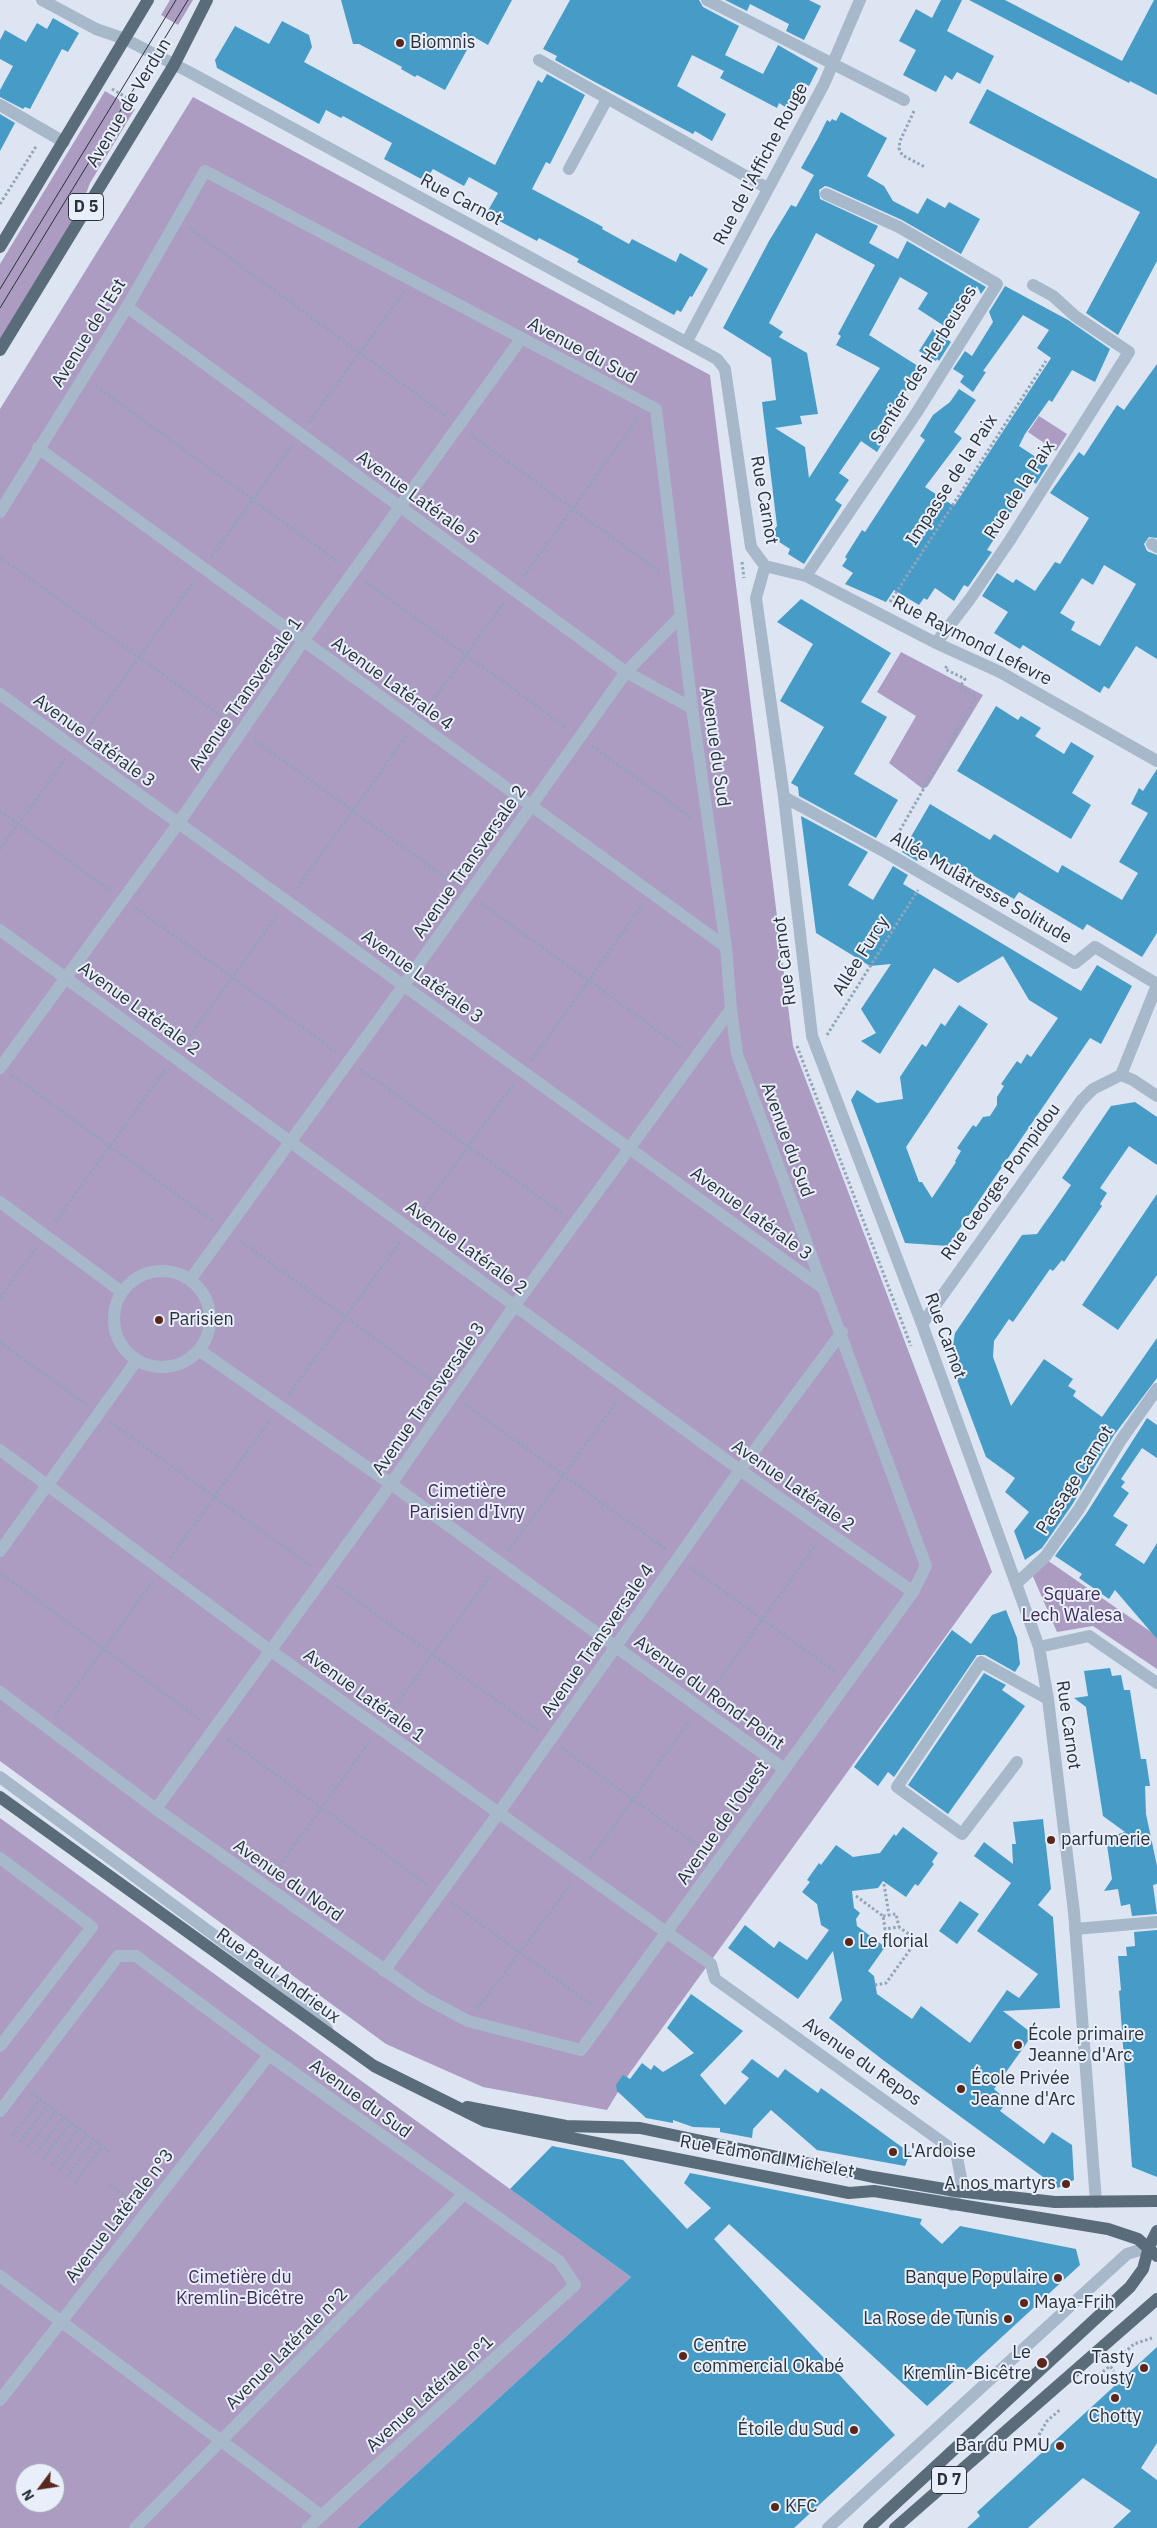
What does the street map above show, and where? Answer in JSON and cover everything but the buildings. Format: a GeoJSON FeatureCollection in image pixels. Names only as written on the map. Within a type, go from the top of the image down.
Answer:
{"type":"FeatureCollection","features":[{"type":"Feature","properties":{"kind":"main road","name":"Avenue de Verdun"},"geometry":{"type":"LineString","coordinates":[[0,247],[148,0]]}},
{"type":"Feature","properties":{"kind":"main road","name":"Avenue de Verdun"},"geometry":{"type":"LineString","coordinates":[[0,350],[174,65],[207,0]]}},
{"type":"Feature","properties":{"kind":"main road","name":"Rue Paul Andrieux"},"geometry":{"type":"LineString","coordinates":[[0,1797],[335,2039]]}},
{"type":"Feature","properties":{"kind":"main road","name":"Rue Edmond Michelet"},"geometry":{"type":"LineString","coordinates":[[335,2039],[374,2066],[457,2105],[485,2121],[849,2193],[874,2191],[1108,2229],[1126,2234],[1153,2252]]}},
{"type":"Feature","properties":{"kind":"main road","name":"Rue Edmond Michelet"},"geometry":{"type":"LineString","coordinates":[[457,2105],[566,2126],[640,2128],[873,2177],[956,2191],[1055,2202],[1157,2201]]}},
{"type":"Feature","properties":{"kind":"main road","name":"D 7"},"geometry":{"type":"LineString","coordinates":[[869,2528],[1130,2287],[1153,2252],[1157,2230]]}},
{"type":"Feature","properties":{"kind":"main road","name":"D 7"},"geometry":{"type":"LineString","coordinates":[[895,2528],[1157,2299]]}},
{"type":"Feature","properties":{"kind":"street","name":"Rue Carnot"},"geometry":{"type":"LineString","coordinates":[[42,0],[96,29],[125,39],[687,341],[717,359],[725,369],[751,547],[765,566],[756,598],[784,797],[810,1028],[922,1324],[1039,1646],[1048,1699],[1075,1929],[1096,2202]]}},
{"type":"Feature","properties":{"kind":"street"},"geometry":{"type":"LineString","coordinates":[[707,0],[904,100]]}},
{"type":"Feature","properties":{"kind":"street","name":"Rue de l'Affiche Rouge"},"geometry":{"type":"LineString","coordinates":[[687,341],[833,63],[860,0]]}},
{"type":"Feature","properties":{"kind":"street"},"geometry":{"type":"LineString","coordinates":[[538,60],[767,188]]}},
{"type":"Feature","properties":{"kind":"street"},"geometry":{"type":"LineString","coordinates":[[569,169],[608,99]]}},
{"type":"Feature","properties":{"kind":"street"},"geometry":{"type":"LineString","coordinates":[[0,105],[64,142]]}},
{"type":"Feature","properties":{"kind":"street","name":"Avenue de l'Est"},"geometry":{"type":"LineString","coordinates":[[0,512],[127,307],[205,171]]}},
{"type":"Feature","properties":{"kind":"street","name":"Avenue du Sud"},"geometry":{"type":"LineString","coordinates":[[205,171],[656,410],[680,616],[726,947],[737,1054],[824,1289],[842,1332],[926,1566]]}},
{"type":"Feature","properties":{"kind":"street","name":"Sentier des Herbeuses"},"geometry":{"type":"LineString","coordinates":[[806,576],[917,412],[997,284],[899,227],[826,194]]}},
{"type":"Feature","properties":{"kind":"street","name":"Rue de la Paix"},"geometry":{"type":"LineString","coordinates":[[936,643],[970,599],[1010,540],[1129,352],[1075,316],[1053,296],[1033,285]]}},
{"type":"Feature","properties":{"kind":"street","name":"Avenue Latérale 5"},"geometry":{"type":"LineString","coordinates":[[127,307],[626,672],[692,708]]}},
{"type":"Feature","properties":{"kind":"street","name":"Avenue Transversale 1"},"geometry":{"type":"LineString","coordinates":[[0,1067],[178,824],[304,640],[521,339]]}},
{"type":"Feature","properties":{"kind":"street","name":"Avenue Latérale 4"},"geometry":{"type":"LineString","coordinates":[[38,448],[726,947]]}},
{"type":"Feature","properties":{"kind":"street","name":"Rue Raymond Lefevre"},"geometry":{"type":"LineString","coordinates":[[765,566],[806,576],[936,643],[1000,672],[1157,761]]}},
{"type":"Feature","properties":{"kind":"street","name":"Avenue Transversale 2"},"geometry":{"type":"LineString","coordinates":[[190,1280],[404,985],[626,672],[680,616]]}},
{"type":"Feature","properties":{"kind":"street","name":"Avenue Latérale 3"},"geometry":{"type":"LineString","coordinates":[[0,694],[178,824],[630,1147],[824,1289]]}},
{"type":"Feature","properties":{"kind":"street","name":"Allée Mulâtresse Solitude"},"geometry":{"type":"LineString","coordinates":[[784,797],[887,853],[1075,964],[1095,948],[1157,984]]}},
{"type":"Feature","properties":{"kind":"street","name":"Avenue Latérale 2"},"geometry":{"type":"LineString","coordinates":[[0,930],[740,1470],[913,1592]]}},
{"type":"Feature","properties":{"kind":"street"},"geometry":{"type":"LineString","coordinates":[[1157,984],[1121,1075],[1157,1096]]}},
{"type":"Feature","properties":{"kind":"street","name":"Avenue Transversale 3"},"geometry":{"type":"LineString","coordinates":[[156,1809],[391,1484],[515,1305],[731,1009]]}},
{"type":"Feature","properties":{"kind":"street","name":"Rue Georges Pompidou"},"geometry":{"type":"LineString","coordinates":[[922,1324],[1082,1101],[1093,1089],[1121,1075]]}},
{"type":"Feature","properties":{"kind":"street"},"geometry":{"type":"LineString","coordinates":[[0,1202],[122,1292]]}},
{"type":"Feature","properties":{"kind":"street"},"geometry":{"type":"LineString","coordinates":[[153,1272],[176,1273],[190,1280],[201,1291],[208,1305],[210,1321],[207,1336],[199,1350],[189,1359],[176,1365],[149,1365],[137,1360],[125,1350],[117,1336],[114,1321],[116,1306],[122,1292],[133,1281],[153,1272]]}},
{"type":"Feature","properties":{"kind":"street","name":"Avenue Transversale 4"},"geometry":{"type":"LineString","coordinates":[[384,1971],[498,1814],[740,1470],[842,1332]]}},
{"type":"Feature","properties":{"kind":"street","name":"Avenue du Rond-Point"},"geometry":{"type":"LineString","coordinates":[[199,1350],[391,1484],[783,1768]]}},
{"type":"Feature","properties":{"kind":"street"},"geometry":{"type":"LineString","coordinates":[[0,1551],[137,1360]]}},
{"type":"Feature","properties":{"kind":"street","name":"Passage Carnot"},"geometry":{"type":"LineString","coordinates":[[1017,1583],[1045,1557],[1079,1509],[1121,1440],[1157,1390]]}},
{"type":"Feature","properties":{"kind":"street","name":"Avenue Latérale 1"},"geometry":{"type":"LineString","coordinates":[[0,1450],[271,1651],[711,1964]]}},
{"type":"Feature","properties":{"kind":"street","name":"Avenue de l'Ouest"},"geometry":{"type":"LineString","coordinates":[[581,2050],[783,1768],[913,1592],[926,1566]]}},
{"type":"Feature","properties":{"kind":"street"},"geometry":{"type":"LineString","coordinates":[[1039,1646],[1089,1636],[1157,1683]]}},
{"type":"Feature","properties":{"kind":"street"},"geometry":{"type":"LineString","coordinates":[[1017,1762],[962,1834],[897,1788],[981,1662],[1048,1699]]}},
{"type":"Feature","properties":{"kind":"street","name":"Avenue du Nord"},"geometry":{"type":"LineString","coordinates":[[0,1692],[156,1809],[423,1997],[468,2021],[581,2050]]}},
{"type":"Feature","properties":{"kind":"street","name":"Rue Paul Andrieux"},"geometry":{"type":"LineString","coordinates":[[0,1778],[302,2000],[335,2039]]}},
{"type":"Feature","properties":{"kind":"street"},"geometry":{"type":"LineString","coordinates":[[0,1858],[92,1927],[0,2046]]}},
{"type":"Feature","properties":{"kind":"street"},"geometry":{"type":"LineString","coordinates":[[1075,1929],[1157,1922]]}},
{"type":"Feature","properties":{"kind":"street","name":"Avenue du Sud"},"geometry":{"type":"LineString","coordinates":[[20,2084],[118,1956],[136,1956],[463,2195],[559,2261],[575,2284]]}},
{"type":"Feature","properties":{"kind":"street","name":"Avenue du Repos"},"geometry":{"type":"LineString","coordinates":[[711,1964],[715,1979],[956,2152],[961,2178],[952,2205]]}},
{"type":"Feature","properties":{"kind":"street","name":"Avenue Latérale n°3"},"geometry":{"type":"LineString","coordinates":[[0,2400],[269,2055]]}},
{"type":"Feature","properties":{"kind":"street"},"geometry":{"type":"LineString","coordinates":[[0,2111],[20,2084]]}},
{"type":"Feature","properties":{"kind":"street","name":"Avenue Latérale n°2"},"geometry":{"type":"LineString","coordinates":[[135,2528],[463,2195]]}},
{"type":"Feature","properties":{"kind":"street"},"geometry":{"type":"LineString","coordinates":[[828,2528],[1127,2254],[1153,2252]]}},
{"type":"Feature","properties":{"kind":"street"},"geometry":{"type":"LineString","coordinates":[[0,2276],[322,2516]]}},
{"type":"Feature","properties":{"kind":"street","name":"Avenue Latérale n°1"},"geometry":{"type":"LineString","coordinates":[[308,2528],[575,2284]]}},
{"type":"Feature","properties":{"kind":"path"},"geometry":{"type":"LineString","coordinates":[[110,88],[137,103]]}},
{"type":"Feature","properties":{"kind":"path"},"geometry":{"type":"LineString","coordinates":[[904,100],[916,112],[900,141],[902,155],[925,167]]}},
{"type":"Feature","properties":{"kind":"path"},"geometry":{"type":"LineString","coordinates":[[0,204],[47,131]]}},
{"type":"Feature","properties":{"kind":"path"},"geometry":{"type":"LineString","coordinates":[[177,220],[677,584]]}},
{"type":"Feature","properties":{"kind":"path","name":"Impasse de la Paix"},"geometry":{"type":"LineString","coordinates":[[881,615],[1046,361]]}},
{"type":"Feature","properties":{"kind":"path"},"geometry":{"type":"LineString","coordinates":[[83,377],[695,820],[708,821]]}},
{"type":"Feature","properties":{"kind":"path"},"geometry":{"type":"LineString","coordinates":[[0,1298],[647,405]]}},
{"type":"Feature","properties":{"kind":"path"},"geometry":{"type":"LineString","coordinates":[[0,557],[696,1058]]}},
{"type":"Feature","properties":{"kind":"path"},"geometry":{"type":"LineString","coordinates":[[887,853],[976,697],[960,687],[965,679],[945,669],[955,652]]}},
{"type":"Feature","properties":{"kind":"path"},"geometry":{"type":"LineString","coordinates":[[0,811],[575,1223]]}},
{"type":"Feature","properties":{"kind":"path","name":"Allée Furcy"},"geometry":{"type":"LineString","coordinates":[[818,1049],[926,876]]}},
{"type":"Feature","properties":{"kind":"path"},"geometry":{"type":"LineString","coordinates":[[524,1071],[651,893]]}},
{"type":"Feature","properties":{"kind":"path"},"geometry":{"type":"LineString","coordinates":[[0,1067],[847,1681]]}},
{"type":"Feature","properties":{"kind":"path"},"geometry":{"type":"LineString","coordinates":[[0,1342],[718,1860]]}},
{"type":"Feature","properties":{"kind":"path"},"geometry":{"type":"LineString","coordinates":[[264,1886],[627,1388]]}},
{"type":"Feature","properties":{"kind":"path"},"geometry":{"type":"LineString","coordinates":[[468,2021],[581,1872],[826,1531]]}},
{"type":"Feature","properties":{"kind":"path"},"geometry":{"type":"LineString","coordinates":[[0,1573],[606,2016]]}},
{"type":"Feature","properties":{"kind":"path"},"geometry":{"type":"LineString","coordinates":[[884,1884],[890,1915]]}},
{"type":"Feature","properties":{"kind":"path"},"geometry":{"type":"LineString","coordinates":[[856,1896],[883,1916],[896,1914],[899,1927],[910,1936],[912,1947],[886,1984],[875,1985]]}},
{"type":"Feature","properties":{"kind":"path"},"geometry":{"type":"LineString","coordinates":[[883,1916],[885,1929],[899,1927]]}},
{"type":"Feature","properties":{"kind":"path"},"geometry":{"type":"LineString","coordinates":[[20,2084],[110,2152]]}},
{"type":"Feature","properties":{"kind":"path"},"geometry":{"type":"LineString","coordinates":[[12,2136],[41,2099]]}},
{"type":"Feature","properties":{"kind":"path"},"geometry":{"type":"LineString","coordinates":[[20,2142],[48,2105]]}},
{"type":"Feature","properties":{"kind":"path"},"geometry":{"type":"LineString","coordinates":[[28,2147],[56,2111]]}},
{"type":"Feature","properties":{"kind":"path"},"geometry":{"type":"LineString","coordinates":[[36,2153],[64,2117]]}},
{"type":"Feature","properties":{"kind":"path"},"geometry":{"type":"LineString","coordinates":[[44,2159],[71,2122]]}},
{"type":"Feature","properties":{"kind":"path"},"geometry":{"type":"LineString","coordinates":[[52,2165],[79,2128]]}},
{"type":"Feature","properties":{"kind":"path"},"geometry":{"type":"LineString","coordinates":[[59,2171],[87,2134]]}},
{"type":"Feature","properties":{"kind":"path"},"geometry":{"type":"LineString","coordinates":[[67,2177],[94,2140]]}},
{"type":"Feature","properties":{"kind":"path"},"geometry":{"type":"LineString","coordinates":[[75,2182],[102,2146]]}},
{"type":"Feature","properties":{"kind":"path"},"geometry":{"type":"LineString","coordinates":[[110,2184],[146,2212]]}},
{"type":"Feature","properties":{"kind":"path"},"geometry":{"type":"LineString","coordinates":[[1113,2363],[1134,2344],[1152,2338]]}},
{"type":"Feature","properties":{"kind":"path"},"geometry":{"type":"LineString","coordinates":[[1095,2378],[1110,2366],[1114,2371]]}},
{"type":"Feature","properties":{"kind":"path"},"geometry":{"type":"LineString","coordinates":[[1039,2435],[1048,2421],[1061,2410]]}},
{"type":"Feature","properties":{"kind":"green space"},"geometry":{"type":"Polygon","coordinates":[[[170,0],[193,0],[178,25],[161,15],[170,0]]]}},
{"type":"Feature","properties":{"kind":"green space"},"geometry":{"type":"Polygon","coordinates":[[[105,91],[135,109],[90,183],[80,210],[0,340],[0,264],[105,91]]]}},
{"type":"Feature","properties":{"kind":"green space","name":"Cimetière Parisien d'Ivry"},"geometry":{"type":"Polygon","coordinates":[[[193,97],[710,375],[793,1046],[992,1572],[629,2074],[607,2110],[483,2087],[386,2044],[0,1761],[0,409],[193,97]]]}},
{"type":"Feature","properties":{"kind":"green space"},"geometry":{"type":"Polygon","coordinates":[[[1039,416],[1067,434],[1056,451],[1028,432],[1039,416]]]}},
{"type":"Feature","properties":{"kind":"green space"},"geometry":{"type":"Polygon","coordinates":[[[901,652],[983,695],[928,786],[923,789],[889,763],[916,716],[877,692],[901,652]]]}},
{"type":"Feature","properties":{"kind":"green space","name":"Square Lech Walesa"},"geometry":{"type":"Polygon","coordinates":[[[1047,1560],[1157,1636],[1157,1669],[1093,1626],[1057,1632],[1031,1572],[1047,1560]]]}},
{"type":"Feature","properties":{"kind":"green space","name":"Cimetière du Kremlin-Bicêtre"},"geometry":{"type":"Polygon","coordinates":[[[0,1818],[631,2277],[357,2528],[0,2528],[0,1818]]]}},
{"type":"Feature","properties":{"kind":"tram line"},"geometry":{"type":"LineString","coordinates":[[0,289],[176,0]]}},
{"type":"Feature","properties":{"kind":"tram line"},"geometry":{"type":"LineString","coordinates":[[0,308],[188,0]]}},
{"type":"Feature","properties":{"kind":"place","name":"Biomnis"},"geometry":{"type":"Point","coordinates":[400,43]}},
{"type":"Feature","properties":{"kind":"place","name":"Parisien"},"geometry":{"type":"Point","coordinates":[159,1320]}},
{"type":"Feature","properties":{"kind":"place","name":"parfumerie"},"geometry":{"type":"Point","coordinates":[1051,1840]}},
{"type":"Feature","properties":{"kind":"place","name":"Le florial"},"geometry":{"type":"Point","coordinates":[849,1942]}},
{"type":"Feature","properties":{"kind":"place","name":"École primaire Jeanne d'Arc"},"geometry":{"type":"Point","coordinates":[1018,2045]}},
{"type":"Feature","properties":{"kind":"place","name":"École Privée Jeanne d'Arc"},"geometry":{"type":"Point","coordinates":[961,2089]}},
{"type":"Feature","properties":{"kind":"place","name":"L'Ardoise"},"geometry":{"type":"Point","coordinates":[893,2152]}},
{"type":"Feature","properties":{"kind":"place","name":"A nos martyrs"},"geometry":{"type":"Point","coordinates":[1066,2184]}},
{"type":"Feature","properties":{"kind":"place","name":"Banque Populaire"},"geometry":{"type":"Point","coordinates":[1058,2278]}},
{"type":"Feature","properties":{"kind":"place","name":"Maya-Frih"},"geometry":{"type":"Point","coordinates":[1024,2303]}},
{"type":"Feature","properties":{"kind":"place","name":"La Rose de Tunis"},"geometry":{"type":"Point","coordinates":[1008,2319]}},
{"type":"Feature","properties":{"kind":"place","name":"Centre commercial Okabé"},"geometry":{"type":"Point","coordinates":[683,2356]}},
{"type":"Feature","properties":{"kind":"place","name":"Le Kremlin-Bicêtre"},"geometry":{"type":"Point","coordinates":[1042,2363]}},
{"type":"Feature","properties":{"kind":"place","name":"Tasty Crousty"},"geometry":{"type":"Point","coordinates":[1144,2368]}},
{"type":"Feature","properties":{"kind":"place","name":"Chotty"},"geometry":{"type":"Point","coordinates":[1115,2398]}},
{"type":"Feature","properties":{"kind":"place","name":"Étoile du Sud"},"geometry":{"type":"Point","coordinates":[854,2430]}},
{"type":"Feature","properties":{"kind":"place","name":"Bar du PMU"},"geometry":{"type":"Point","coordinates":[1060,2446]}},
{"type":"Feature","properties":{"kind":"place","name":"KFC"},"geometry":{"type":"Point","coordinates":[775,2507]}}]}
